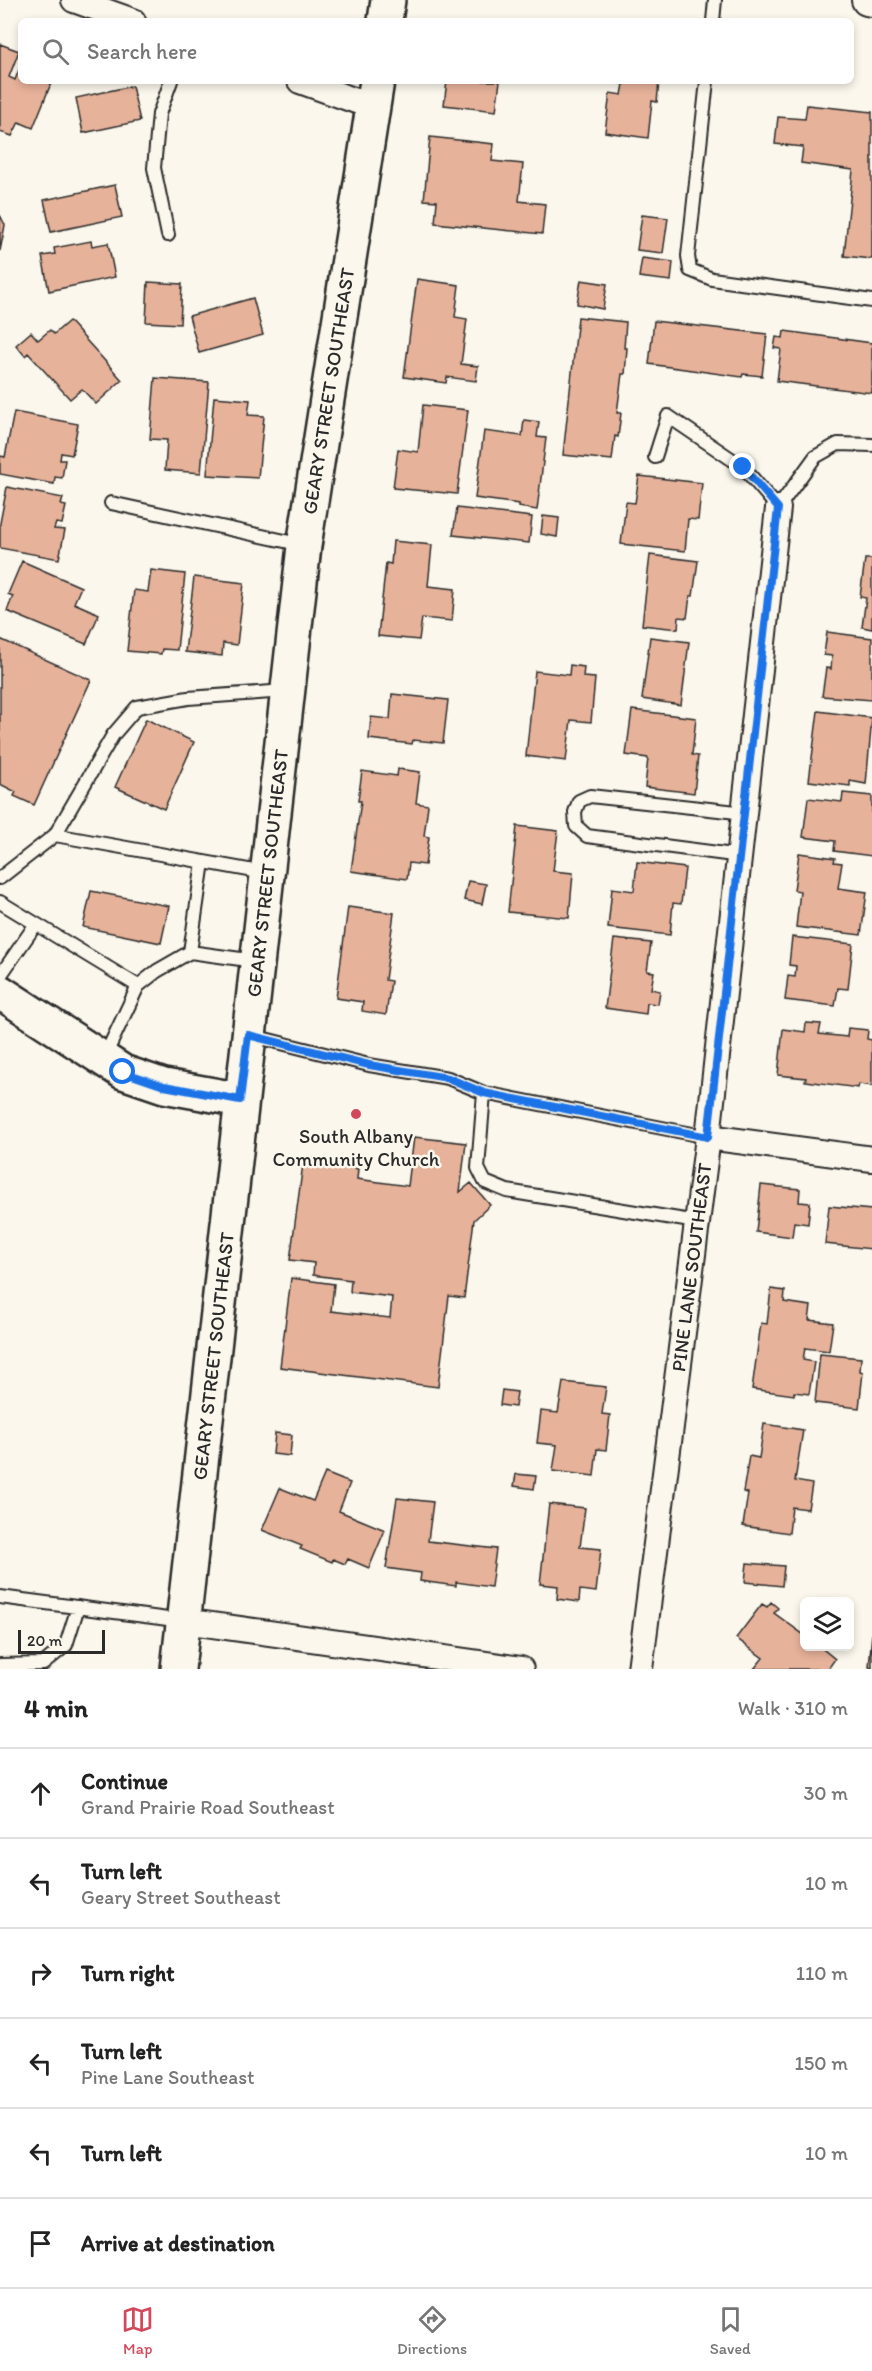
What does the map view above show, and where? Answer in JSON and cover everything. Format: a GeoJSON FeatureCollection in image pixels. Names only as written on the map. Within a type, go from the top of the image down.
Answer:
{"type":"FeatureCollection","features":[{"type":"Feature","properties":{"kind":"main road"},"geometry":{"type":"LineString","coordinates":[[385,18],[388,0]]}},
{"type":"Feature","properties":{"kind":"main road","name":"GEARY STREET SOUTHEAST"},"geometry":{"type":"LineString","coordinates":[[178,1669],[240,1100],[304,546],[375,94]]}},
{"type":"Feature","properties":{"kind":"main road"},"geometry":{"type":"LineString","coordinates":[[0,992],[123,1072],[164,1086],[240,1100]]}},
{"type":"Feature","properties":{"kind":"street"},"geometry":{"type":"LineString","coordinates":[[74,0],[125,18]]}},
{"type":"Feature","properties":{"kind":"street"},"geometry":{"type":"LineString","coordinates":[[867,0],[872,1]]}},
{"type":"Feature","properties":{"kind":"street"},"geometry":{"type":"LineString","coordinates":[[317,84],[375,94]]}},
{"type":"Feature","properties":{"kind":"street","name":"PINE LANE SOUTHEAST"},"geometry":{"type":"LineString","coordinates":[[640,1669],[708,1137],[746,813],[778,508]]}},
{"type":"Feature","properties":{"kind":"street"},"geometry":{"type":"LineString","coordinates":[[708,1137],[872,1159]]}},
{"type":"Feature","properties":{"kind":"street"},"geometry":{"type":"LineString","coordinates":[[184,1621],[521,1669]]}},
{"type":"Feature","properties":{"kind":"lane"},"geometry":{"type":"LineString","coordinates":[[713,18],[715,0]]}},
{"type":"Feature","properties":{"kind":"lane"},"geometry":{"type":"LineString","coordinates":[[168,235],[154,168],[159,114],[170,84]]}},
{"type":"Feature","properties":{"kind":"lane"},"geometry":{"type":"LineString","coordinates":[[706,84],[688,256],[690,270],[712,279],[872,301]]}},
{"type":"Feature","properties":{"kind":"lane"},"geometry":{"type":"LineString","coordinates":[[655,457],[668,416],[743,467],[778,508],[815,457],[838,444],[872,445]]}},
{"type":"Feature","properties":{"kind":"lane"},"geometry":{"type":"LineString","coordinates":[[111,503],[304,546]]}},
{"type":"Feature","properties":{"kind":"lane"},"geometry":{"type":"LineString","coordinates":[[0,878],[55,835],[113,735],[137,707],[188,698],[287,691]]}},
{"type":"Feature","properties":{"kind":"lane"},"geometry":{"type":"LineString","coordinates":[[741,856],[586,836],[576,826],[575,812],[579,801],[590,796],[746,813]]}},
{"type":"Feature","properties":{"kind":"lane"},"geometry":{"type":"LineString","coordinates":[[55,835],[266,874]]}},
{"type":"Feature","properties":{"kind":"lane"},"geometry":{"type":"LineString","coordinates":[[190,952],[203,862]]}},
{"type":"Feature","properties":{"kind":"lane"},"geometry":{"type":"LineString","coordinates":[[0,902],[138,986]]}},
{"type":"Feature","properties":{"kind":"lane"},"geometry":{"type":"LineString","coordinates":[[0,976],[36,924]]}},
{"type":"Feature","properties":{"kind":"lane"},"geometry":{"type":"LineString","coordinates":[[104,1059],[138,986],[157,971],[190,952],[256,962]]}},
{"type":"Feature","properties":{"kind":"lane"},"geometry":{"type":"LineString","coordinates":[[248,1035],[369,1065],[448,1078],[484,1093],[708,1137]]}},
{"type":"Feature","properties":{"kind":"lane"},"geometry":{"type":"LineString","coordinates":[[484,1093],[478,1168],[485,1182],[507,1191],[697,1222]]}},
{"type":"Feature","properties":{"kind":"lane"},"geometry":{"type":"LineString","coordinates":[[0,1597],[184,1621]]}},
{"type":"Feature","properties":{"kind":"lane"},"geometry":{"type":"LineString","coordinates":[[0,1665],[43,1664],[66,1645],[78,1607]]}},
{"type":"Feature","properties":{"kind":"building"},"geometry":{"type":"Polygon","coordinates":[[[0,44],[18,51],[9,77],[15,80],[18,72],[18,84],[51,84],[33,128],[19,122],[12,136],[0,132],[0,44]]]}},
{"type":"Feature","properties":{"kind":"building"},"geometry":{"type":"Polygon","coordinates":[[[447,84],[500,84],[496,111],[444,105],[447,84]]]}},
{"type":"Feature","properties":{"kind":"building"},"geometry":{"type":"Polygon","coordinates":[[[624,84],[659,84],[657,102],[652,101],[648,138],[605,132],[610,93],[622,95],[624,84]]]}},
{"type":"Feature","properties":{"kind":"building"},"geometry":{"type":"Polygon","coordinates":[[[132,86],[140,121],[83,133],[76,98],[132,86]]]}},
{"type":"Feature","properties":{"kind":"building"},"geometry":{"type":"Polygon","coordinates":[[[807,105],[872,112],[872,259],[844,256],[853,170],[801,163],[803,147],[775,144],[778,117],[805,119],[807,105]]]}},
{"type":"Feature","properties":{"kind":"building"},"geometry":{"type":"Polygon","coordinates":[[[430,137],[494,144],[492,161],[523,164],[519,201],[545,204],[542,234],[435,223],[437,201],[424,200],[430,137]]]}},
{"type":"Feature","properties":{"kind":"building"},"geometry":{"type":"Polygon","coordinates":[[[115,185],[122,217],[51,232],[44,200],[115,185]]]}},
{"type":"Feature","properties":{"kind":"building"},"geometry":{"type":"Polygon","coordinates":[[[0,215],[5,225],[0,251],[0,215]]]}},
{"type":"Feature","properties":{"kind":"building"},"geometry":{"type":"Polygon","coordinates":[[[642,215],[668,218],[663,253],[637,250],[642,215]]]}},
{"type":"Feature","properties":{"kind":"building"},"geometry":{"type":"Polygon","coordinates":[[[91,241],[92,246],[108,243],[115,277],[49,291],[42,256],[55,254],[54,248],[91,241]]]}},
{"type":"Feature","properties":{"kind":"building"},"geometry":{"type":"Polygon","coordinates":[[[642,258],[673,262],[671,281],[639,277],[642,258]]]}},
{"type":"Feature","properties":{"kind":"building"},"geometry":{"type":"Polygon","coordinates":[[[417,279],[459,285],[455,317],[467,319],[461,364],[478,366],[476,381],[447,377],[446,383],[404,377],[417,279]]]}},
{"type":"Feature","properties":{"kind":"building"},"geometry":{"type":"Polygon","coordinates":[[[581,280],[607,284],[603,309],[577,304],[581,280]]]}},
{"type":"Feature","properties":{"kind":"building"},"geometry":{"type":"Polygon","coordinates":[[[148,282],[182,284],[180,324],[146,322],[148,282]]]}},
{"type":"Feature","properties":{"kind":"building"},"geometry":{"type":"Polygon","coordinates":[[[253,298],[263,335],[199,353],[189,316],[253,298]]]}},
{"type":"Feature","properties":{"kind":"building"},"geometry":{"type":"Polygon","coordinates":[[[578,317],[626,322],[625,374],[622,374],[617,413],[621,413],[612,460],[563,455],[578,317]]]}},
{"type":"Feature","properties":{"kind":"building"},"geometry":{"type":"Polygon","coordinates":[[[69,321],[122,380],[96,404],[82,389],[70,399],[28,353],[25,356],[16,345],[31,332],[38,340],[50,330],[54,334],[69,321]]]}},
{"type":"Feature","properties":{"kind":"building"},"geometry":{"type":"Polygon","coordinates":[[[654,321],[767,334],[762,376],[743,374],[742,377],[649,364],[654,321]]]}},
{"type":"Feature","properties":{"kind":"building"},"geometry":{"type":"Polygon","coordinates":[[[784,331],[872,343],[872,393],[777,381],[781,349],[774,348],[776,337],[783,338],[784,331]]]}},
{"type":"Feature","properties":{"kind":"building"},"geometry":{"type":"Polygon","coordinates":[[[155,378],[209,382],[201,473],[165,470],[167,440],[150,439],[155,378]]]}},
{"type":"Feature","properties":{"kind":"building"},"geometry":{"type":"Polygon","coordinates":[[[214,397],[250,400],[248,415],[264,416],[258,478],[207,475],[214,397]]]}},
{"type":"Feature","properties":{"kind":"building"},"geometry":{"type":"Polygon","coordinates":[[[423,405],[468,410],[457,494],[393,488],[398,449],[418,452],[423,405]]]}},
{"type":"Feature","properties":{"kind":"building"},"geometry":{"type":"Polygon","coordinates":[[[14,412],[78,424],[72,455],[61,453],[60,460],[65,460],[62,478],[55,477],[54,484],[0,474],[0,456],[5,457],[14,412]]]}},
{"type":"Feature","properties":{"kind":"building"},"geometry":{"type":"Polygon","coordinates":[[[524,420],[539,422],[537,437],[546,438],[537,510],[519,507],[519,504],[475,498],[484,431],[522,436],[524,420]]]}},
{"type":"Feature","properties":{"kind":"building"},"geometry":{"type":"Polygon","coordinates":[[[639,476],[702,483],[698,520],[688,519],[685,551],[621,544],[626,502],[635,503],[639,476]]]}},
{"type":"Feature","properties":{"kind":"building"},"geometry":{"type":"Polygon","coordinates":[[[7,487],[63,498],[61,505],[66,506],[62,524],[56,523],[54,529],[65,530],[59,559],[0,548],[0,523],[7,487]]]}},
{"type":"Feature","properties":{"kind":"building"},"geometry":{"type":"Polygon","coordinates":[[[457,508],[532,517],[529,543],[453,535],[457,508]]]}},
{"type":"Feature","properties":{"kind":"building"},"geometry":{"type":"Polygon","coordinates":[[[543,516],[559,518],[557,537],[541,534],[543,516]]]}},
{"type":"Feature","properties":{"kind":"building"},"geometry":{"type":"Polygon","coordinates":[[[393,541],[432,545],[428,586],[455,589],[452,621],[422,618],[419,640],[378,636],[386,563],[391,564],[393,541]]]}},
{"type":"Feature","properties":{"kind":"building"},"geometry":{"type":"Polygon","coordinates":[[[650,555],[698,561],[687,618],[679,617],[678,629],[642,625],[650,555]]]}},
{"type":"Feature","properties":{"kind":"building"},"geometry":{"type":"Polygon","coordinates":[[[865,559],[872,559],[872,629],[862,627],[866,598],[860,597],[865,559]]]}},
{"type":"Feature","properties":{"kind":"building"},"geometry":{"type":"Polygon","coordinates":[[[22,561],[81,587],[74,603],[99,614],[86,644],[7,611],[13,596],[8,594],[22,561]]]}},
{"type":"Feature","properties":{"kind":"building"},"geometry":{"type":"Polygon","coordinates":[[[151,570],[185,574],[177,650],[162,649],[161,654],[127,651],[134,590],[148,592],[151,570]]]}},
{"type":"Feature","properties":{"kind":"building"},"geometry":{"type":"Polygon","coordinates":[[[194,577],[244,583],[237,645],[223,643],[222,656],[185,652],[194,577]]]}},
{"type":"Feature","properties":{"kind":"building"},"geometry":{"type":"Polygon","coordinates":[[[827,632],[872,638],[872,700],[822,696],[826,668],[831,669],[832,656],[824,655],[827,632]]]}},
{"type":"Feature","properties":{"kind":"building"},"geometry":{"type":"Polygon","coordinates":[[[650,637],[689,642],[681,705],[642,699],[650,637]]]}},
{"type":"Feature","properties":{"kind":"building"},"geometry":{"type":"Polygon","coordinates":[[[0,639],[91,680],[34,805],[14,796],[16,792],[0,784],[0,639]]]}},
{"type":"Feature","properties":{"kind":"building"},"geometry":{"type":"Polygon","coordinates":[[[570,665],[584,667],[583,677],[595,678],[591,722],[571,720],[566,761],[526,756],[535,671],[569,675],[570,665]]]}},
{"type":"Feature","properties":{"kind":"building"},"geometry":{"type":"Polygon","coordinates":[[[392,694],[448,700],[443,743],[413,740],[412,744],[369,739],[371,717],[390,719],[392,694]]]}},
{"type":"Feature","properties":{"kind":"building"},"geometry":{"type":"Polygon","coordinates":[[[632,710],[696,718],[692,755],[698,756],[694,793],[645,787],[648,758],[626,755],[632,710]]]}},
{"type":"Feature","properties":{"kind":"building"},"geometry":{"type":"Polygon","coordinates":[[[818,711],[872,718],[866,784],[850,781],[850,786],[809,781],[818,711]]]}},
{"type":"Feature","properties":{"kind":"building"},"geometry":{"type":"Polygon","coordinates":[[[146,719],[194,742],[164,809],[115,787],[146,719]]]}},
{"type":"Feature","properties":{"kind":"building"},"geometry":{"type":"Polygon","coordinates":[[[398,769],[420,772],[416,803],[428,805],[424,836],[429,837],[425,865],[409,863],[407,879],[351,871],[361,801],[358,801],[362,771],[397,776],[398,769]]]}},
{"type":"Feature","properties":{"kind":"building"},"geometry":{"type":"Polygon","coordinates":[[[843,793],[872,796],[872,856],[834,851],[835,841],[803,837],[808,798],[842,802],[843,793]]]}},
{"type":"Feature","properties":{"kind":"building"},"geometry":{"type":"Polygon","coordinates":[[[517,826],[558,831],[553,871],[573,873],[569,918],[508,912],[517,826]]]}},
{"type":"Feature","properties":{"kind":"building"},"geometry":{"type":"Polygon","coordinates":[[[799,853],[835,858],[834,862],[842,863],[838,888],[867,892],[861,935],[796,927],[800,891],[794,890],[799,853]]]}},
{"type":"Feature","properties":{"kind":"building"},"geometry":{"type":"Polygon","coordinates":[[[637,862],[685,868],[681,904],[673,903],[670,935],[608,928],[612,888],[634,891],[637,862]]]}},
{"type":"Feature","properties":{"kind":"building"},"geometry":{"type":"Polygon","coordinates":[[[468,881],[486,884],[482,904],[464,900],[468,881]]]}},
{"type":"Feature","properties":{"kind":"building"},"geometry":{"type":"Polygon","coordinates":[[[91,891],[169,906],[161,943],[83,927],[91,891]]]}},
{"type":"Feature","properties":{"kind":"building"},"geometry":{"type":"Polygon","coordinates":[[[348,907],[394,913],[385,980],[391,981],[386,1015],[362,1011],[363,1002],[336,998],[348,907]]]}},
{"type":"Feature","properties":{"kind":"building"},"geometry":{"type":"Polygon","coordinates":[[[792,937],[853,944],[848,989],[838,988],[835,1006],[785,1000],[788,976],[795,977],[796,966],[789,965],[792,937]]]}},
{"type":"Feature","properties":{"kind":"building"},"geometry":{"type":"Polygon","coordinates":[[[614,939],[651,943],[647,971],[654,972],[651,989],[660,991],[658,1004],[647,1003],[646,1014],[605,1008],[614,939]]]}},
{"type":"Feature","properties":{"kind":"building"},"geometry":{"type":"Polygon","coordinates":[[[806,1023],[821,1024],[819,1034],[847,1037],[848,1028],[868,1030],[867,1039],[872,1040],[872,1086],[859,1084],[858,1088],[778,1075],[783,1029],[805,1032],[806,1023]]]}},
{"type":"Feature","properties":{"kind":"building"},"geometry":{"type":"Polygon","coordinates":[[[414,1137],[466,1143],[460,1192],[471,1183],[490,1205],[474,1220],[464,1298],[449,1296],[438,1387],[280,1367],[291,1278],[334,1284],[331,1311],[390,1318],[392,1297],[350,1292],[351,1280],[313,1275],[314,1263],[290,1260],[303,1164],[313,1165],[313,1158],[346,1162],[345,1167],[358,1169],[357,1179],[408,1186],[414,1137]]]}},
{"type":"Feature","properties":{"kind":"building"},"geometry":{"type":"Polygon","coordinates":[[[761,1185],[800,1189],[799,1202],[810,1203],[808,1224],[794,1222],[792,1237],[756,1232],[761,1185]]]}},
{"type":"Feature","properties":{"kind":"building"},"geometry":{"type":"Polygon","coordinates":[[[829,1206],[872,1210],[872,1249],[825,1244],[829,1206]]]}},
{"type":"Feature","properties":{"kind":"building"},"geometry":{"type":"Polygon","coordinates":[[[771,1289],[785,1291],[784,1302],[811,1306],[809,1320],[833,1323],[829,1351],[805,1348],[803,1360],[814,1362],[809,1394],[794,1392],[794,1395],[752,1389],[761,1323],[767,1324],[771,1289]]]}},
{"type":"Feature","properties":{"kind":"building"},"geometry":{"type":"Polygon","coordinates":[[[820,1354],[861,1358],[860,1371],[863,1372],[859,1408],[815,1403],[820,1354]]]}},
{"type":"Feature","properties":{"kind":"building"},"geometry":{"type":"Polygon","coordinates":[[[563,1382],[606,1387],[602,1414],[610,1415],[606,1450],[597,1449],[594,1476],[553,1471],[557,1445],[537,1443],[541,1411],[558,1413],[563,1382]]]}},
{"type":"Feature","properties":{"kind":"building"},"geometry":{"type":"Polygon","coordinates":[[[502,1390],[517,1392],[515,1407],[500,1405],[502,1390]]]}},
{"type":"Feature","properties":{"kind":"building"},"geometry":{"type":"Polygon","coordinates":[[[764,1424],[803,1430],[795,1481],[812,1484],[808,1509],[792,1507],[789,1533],[743,1526],[748,1493],[743,1492],[749,1456],[759,1458],[764,1424]]]}},
{"type":"Feature","properties":{"kind":"building"},"geometry":{"type":"Polygon","coordinates":[[[275,1433],[292,1435],[290,1456],[273,1454],[275,1433]]]}},
{"type":"Feature","properties":{"kind":"building"},"geometry":{"type":"Polygon","coordinates":[[[325,1473],[350,1483],[339,1511],[385,1530],[369,1568],[348,1559],[345,1564],[333,1559],[332,1562],[300,1549],[302,1546],[262,1530],[280,1488],[313,1501],[325,1473]]]}},
{"type":"Feature","properties":{"kind":"building"},"geometry":{"type":"Polygon","coordinates":[[[516,1474],[536,1476],[534,1489],[514,1486],[516,1474]]]}},
{"type":"Feature","properties":{"kind":"building"},"geometry":{"type":"Polygon","coordinates":[[[397,1498],[433,1502],[428,1541],[496,1549],[491,1587],[456,1582],[456,1586],[420,1581],[421,1573],[386,1568],[397,1498]]]}},
{"type":"Feature","properties":{"kind":"building"},"geometry":{"type":"Polygon","coordinates":[[[549,1504],[585,1508],[580,1547],[601,1549],[596,1592],[580,1590],[579,1602],[557,1599],[558,1586],[540,1584],[549,1504]]]}},
{"type":"Feature","properties":{"kind":"building"},"geometry":{"type":"Polygon","coordinates":[[[747,1563],[784,1566],[782,1586],[745,1582],[747,1563]]]}},
{"type":"Feature","properties":{"kind":"building"},"geometry":{"type":"Polygon","coordinates":[[[771,1602],[778,1608],[774,1613],[800,1632],[800,1651],[825,1651],[835,1659],[828,1669],[754,1669],[763,1658],[736,1638],[762,1604],[767,1607],[771,1602]]]}},
{"type":"Feature","properties":{"kind":"building"},"geometry":{"type":"Polygon","coordinates":[[[872,1633],[872,1668],[869,1667],[872,1633]]]}},
{"type":"Feature","properties":{"kind":"place","name":"South Albany Community Church"},"geometry":{"type":"Point","coordinates":[356,1114]}},
{"type":"Feature","properties":{"kind":"route"},"geometry":{"type":"LineString","coordinates":[[123,1072],[164,1086],[240,1100],[248,1035],[369,1065],[448,1078],[484,1093],[708,1137],[746,813],[778,508],[743,467]]}}]}
